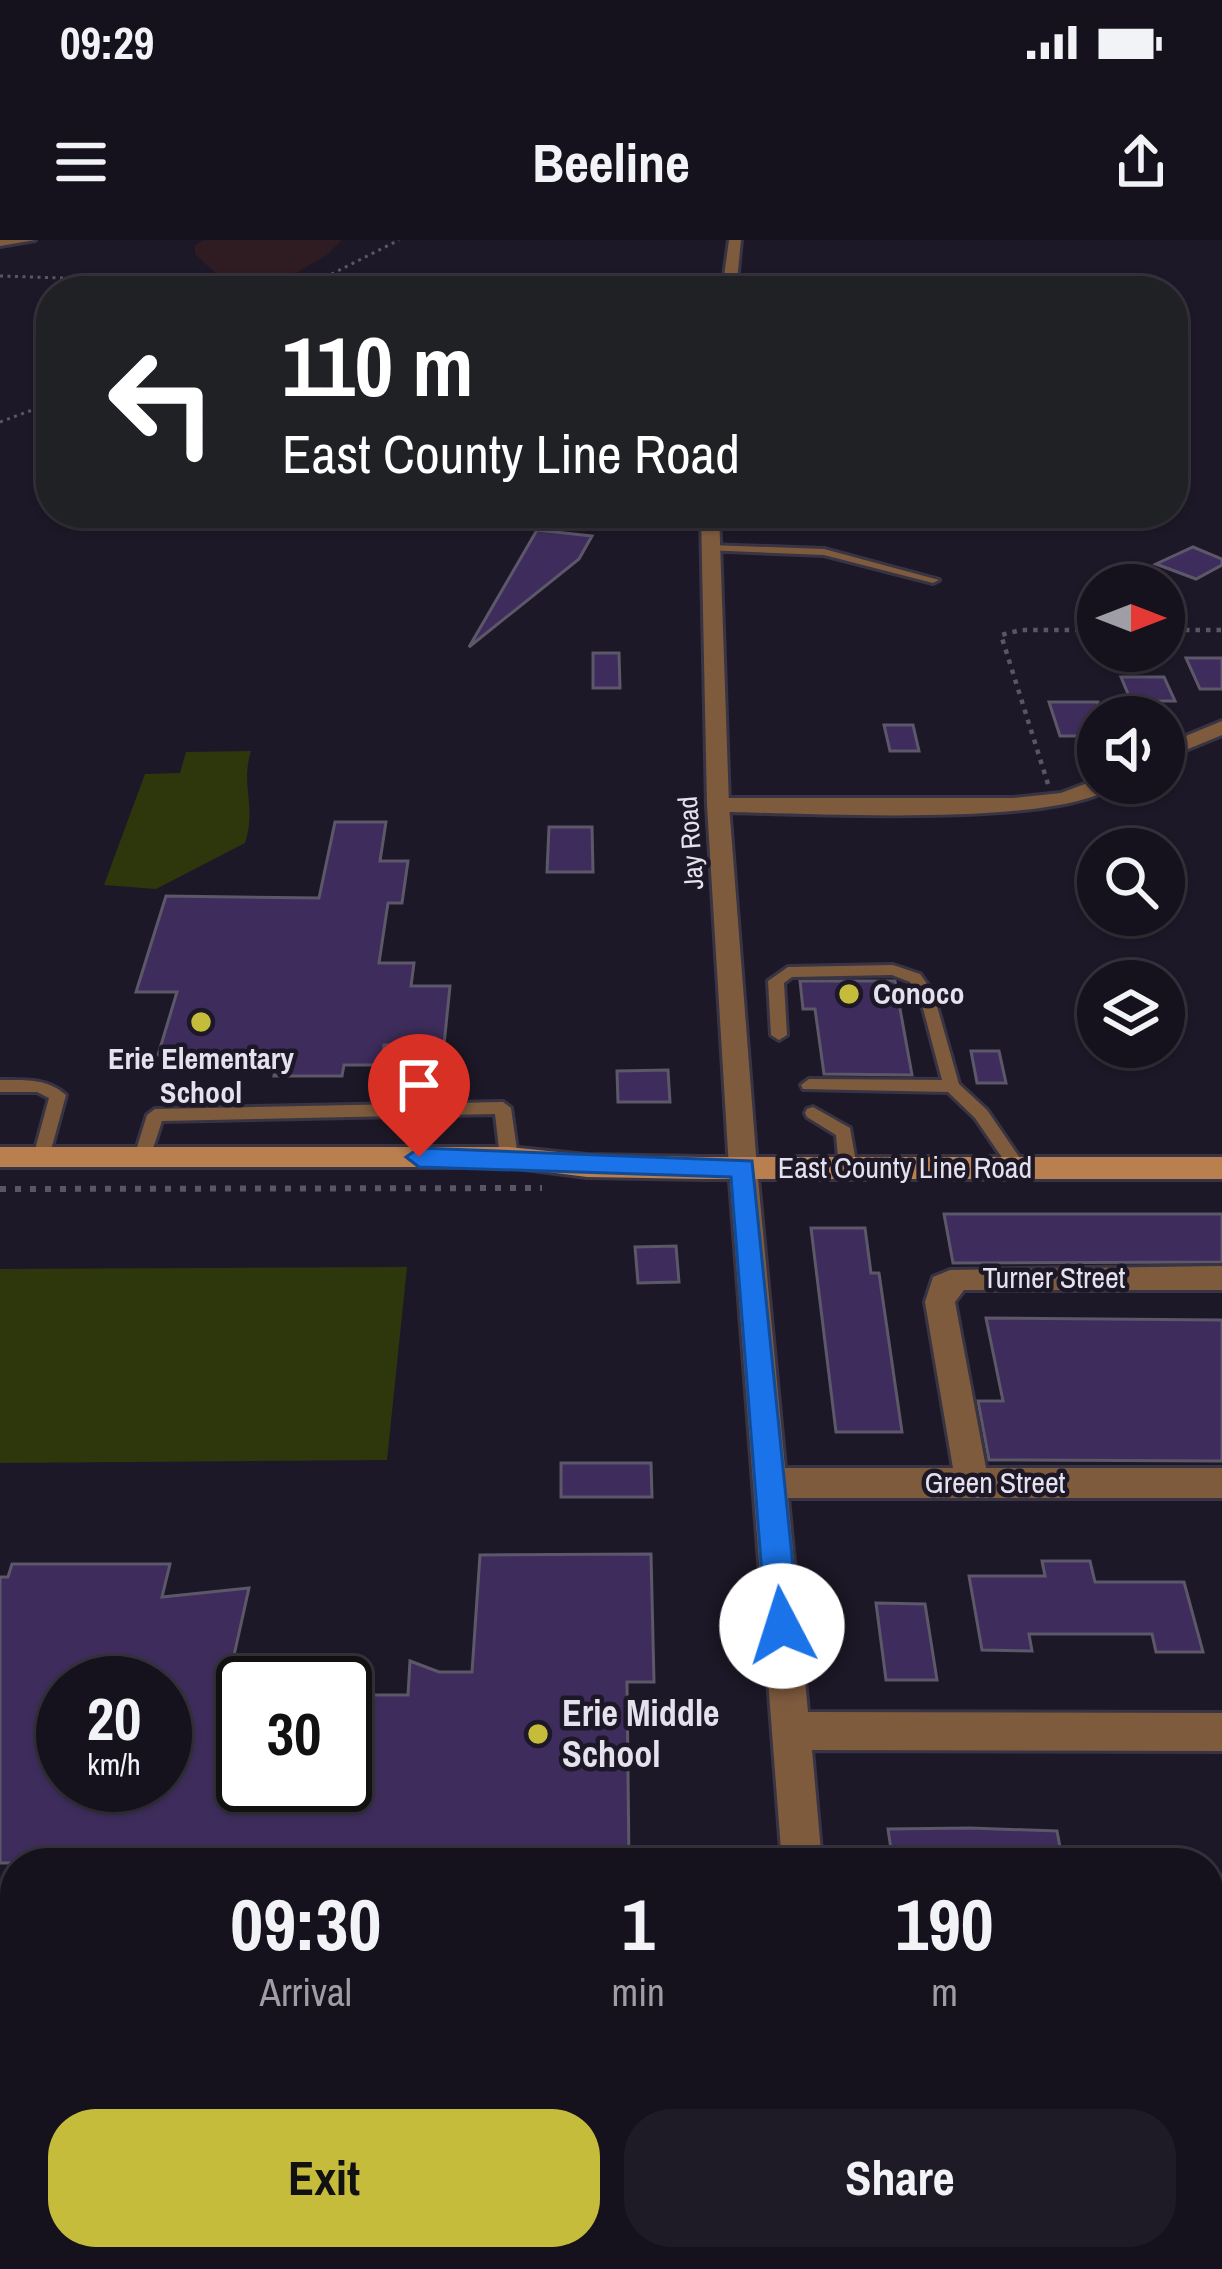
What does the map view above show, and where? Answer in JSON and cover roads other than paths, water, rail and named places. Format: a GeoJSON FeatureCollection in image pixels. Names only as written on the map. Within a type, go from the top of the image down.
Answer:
{"type":"FeatureCollection","features":[{"type":"Feature","properties":{"kind":"main road","name":"East County Line Road"},"geometry":{"type":"LineString","coordinates":[[0,1157],[509,1157],[587,1166],[1222,1168]]}},
{"type":"Feature","properties":{"kind":"main road","name":"East County Line Road"},"geometry":{"type":"LineString","coordinates":[[0,1177],[509,1177],[587,1166]]}},
{"type":"Feature","properties":{"kind":"street"},"geometry":{"type":"LineString","coordinates":[[731,276],[735,240]]}},
{"type":"Feature","properties":{"kind":"street"},"geometry":{"type":"LineString","coordinates":[[0,242],[28,241]]}},
{"type":"Feature","properties":{"kind":"street","name":"Jay Road"},"geometry":{"type":"LineString","coordinates":[[710,528],[718,805],[743,1168],[801,1848]]}},
{"type":"Feature","properties":{"kind":"street"},"geometry":{"type":"LineString","coordinates":[[1185,744],[1222,727]]}},
{"type":"Feature","properties":{"kind":"street"},"geometry":{"type":"LineString","coordinates":[[718,805],[1013,805],[1077,795]]}},
{"type":"Feature","properties":{"kind":"street","name":"Turner Street"},"geometry":{"type":"LineString","coordinates":[[972,1483],[940,1302],[944,1286],[962,1278],[1222,1278]]}},
{"type":"Feature","properties":{"kind":"street","name":"Green Street"},"geometry":{"type":"LineString","coordinates":[[769,1484],[1222,1483]]}},
{"type":"Feature","properties":{"kind":"street"},"geometry":{"type":"LineString","coordinates":[[792,1731],[1222,1732]]}},
{"type":"Feature","properties":{"kind":"lane"},"geometry":{"type":"LineString","coordinates":[[709,548],[824,553],[933,580]]}},
{"type":"Feature","properties":{"kind":"lane"},"geometry":{"type":"LineString","coordinates":[[779,1035],[773,994],[776,981],[788,972],[893,970],[915,978],[928,996],[952,1086],[981,1114],[1018,1168]]}},
{"type":"Feature","properties":{"kind":"lane"},"geometry":{"type":"LineString","coordinates":[[809,1085],[952,1086]]}},
{"type":"Feature","properties":{"kind":"lane"},"geometry":{"type":"LineString","coordinates":[[0,1086],[39,1086],[58,1095],[42,1157]]}},
{"type":"Feature","properties":{"kind":"lane"},"geometry":{"type":"LineString","coordinates":[[143,1157],[155,1114],[503,1108],[509,1157]]}},
{"type":"Feature","properties":{"kind":"lane"},"geometry":{"type":"LineString","coordinates":[[813,1113],[844,1132],[848,1168]]}},
{"type":"Feature","properties":{"kind":"place","name":"Conoco"},"geometry":{"type":"Point","coordinates":[849,994]}},
{"type":"Feature","properties":{"kind":"place","name":"Erie Elementary School"},"geometry":{"type":"Point","coordinates":[201,1022]}},
{"type":"Feature","properties":{"kind":"place","name":"Erie Middle School"},"geometry":{"type":"Point","coordinates":[538,1734]}}]}
